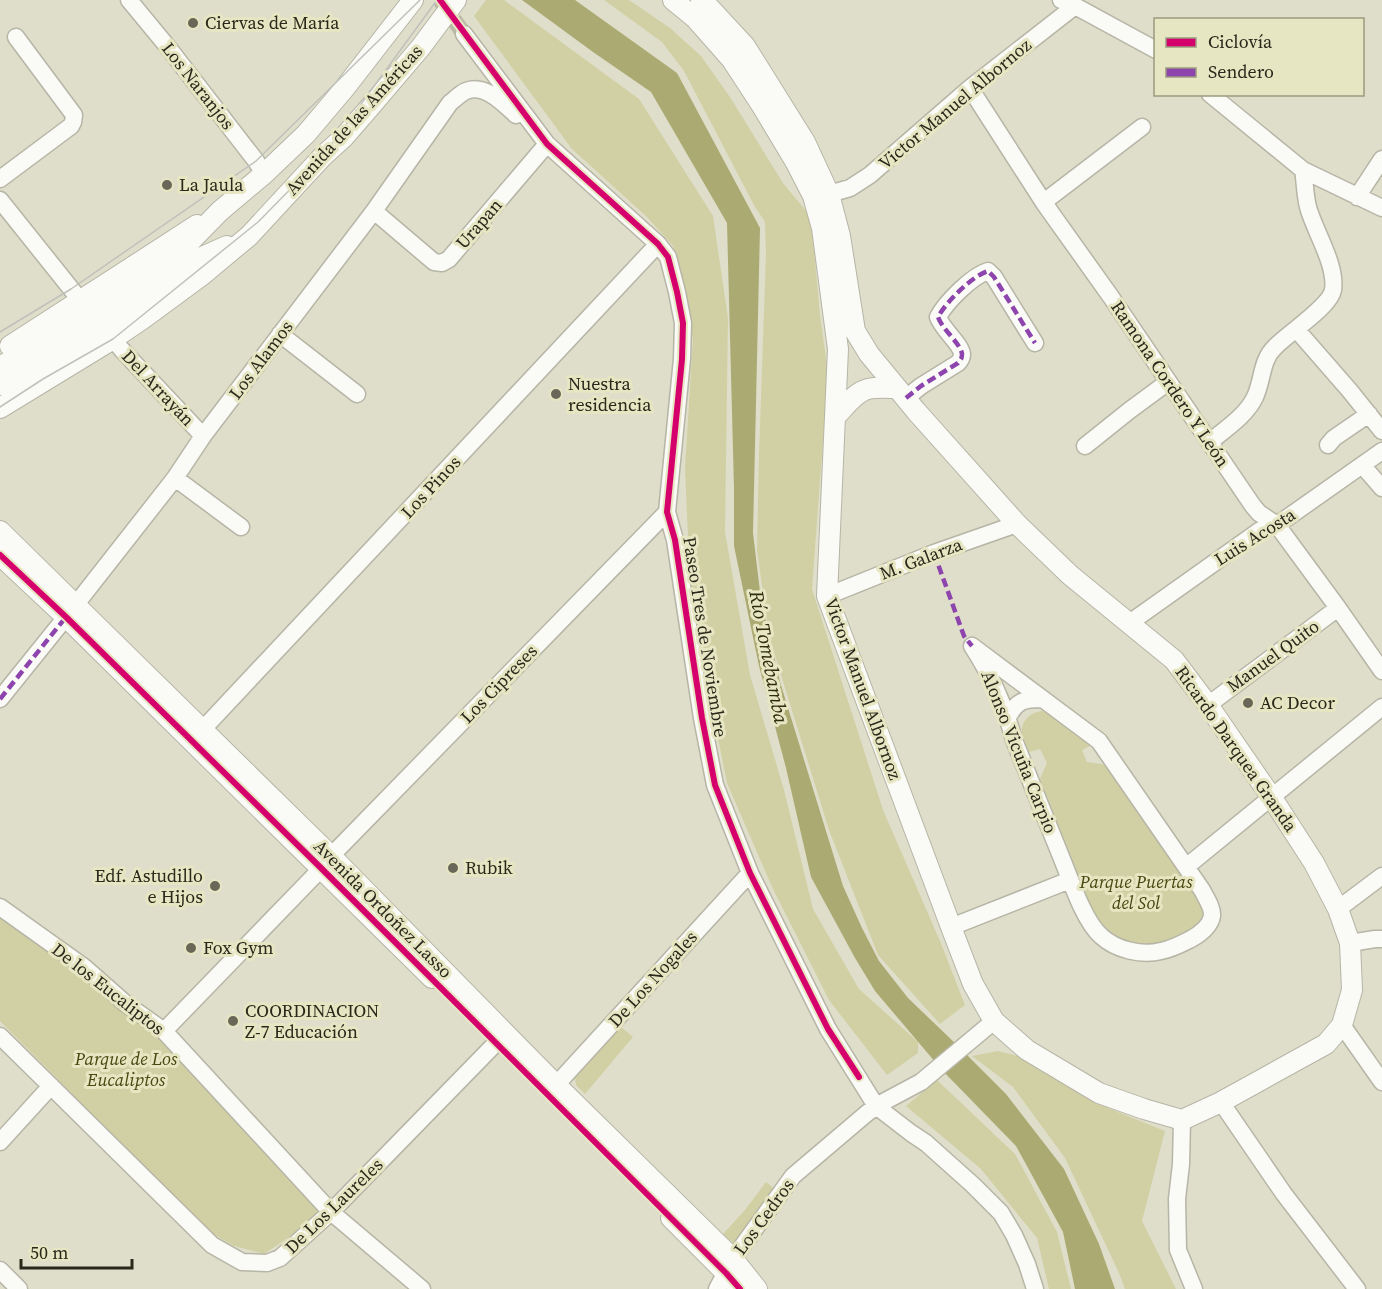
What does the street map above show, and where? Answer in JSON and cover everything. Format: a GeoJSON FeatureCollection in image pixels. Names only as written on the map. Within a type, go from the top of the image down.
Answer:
{"type":"FeatureCollection","features":[{"type":"Feature","properties":{"kind":"main road","name":"Avenida de las Américas"},"geometry":{"type":"LineString","coordinates":[[1,407],[114,339],[201,276],[249,236],[323,156],[344,137],[421,47],[456,0]]}},
{"type":"Feature","properties":{"kind":"main road"},"geometry":{"type":"LineString","coordinates":[[663,0],[739,53]]}},
{"type":"Feature","properties":{"kind":"main road","name":"Victor Manuel Albornoz"},"geometry":{"type":"LineString","coordinates":[[673,0],[739,53],[762,106],[813,196],[822,228],[838,349],[827,596],[974,984],[994,1021],[1027,1050],[1099,1093],[1182,1120]]}},
{"type":"Feature","properties":{"kind":"main road","name":"Victor Manuel Albornoz"},"geometry":{"type":"LineString","coordinates":[[700,0],[707,5],[739,53],[805,142],[829,194],[840,236],[855,331]]}},
{"type":"Feature","properties":{"kind":"main road"},"geometry":{"type":"LineString","coordinates":[[710,0],[735,27],[739,53]]}},
{"type":"Feature","properties":{"kind":"main road","name":"Avenida de las Américas"},"geometry":{"type":"LineString","coordinates":[[0,367],[90,313],[175,257],[220,211],[306,134],[344,89],[410,2]]}},
{"type":"Feature","properties":{"kind":"main road","name":"Avenida de las Américas"},"geometry":{"type":"LineString","coordinates":[[0,353],[181,234],[220,211]]}},
{"type":"Feature","properties":{"kind":"main road","name":"Avenida de las Américas"},"geometry":{"type":"LineString","coordinates":[[0,385],[100,327],[191,262],[249,236]]}},
{"type":"Feature","properties":{"kind":"main road","name":"Ricardo Darquea Granda"},"geometry":{"type":"LineString","coordinates":[[855,331],[882,371],[1017,524],[1070,575],[1174,660],[1272,798],[1314,863],[1338,909],[1350,943],[1352,990],[1342,1025],[1326,1044],[1221,1102],[1182,1120]]}},
{"type":"Feature","properties":{"kind":"main road"},"geometry":{"type":"LineString","coordinates":[[838,373],[854,381],[868,383],[878,378],[882,371]]}},
{"type":"Feature","properties":{"kind":"main road"},"geometry":{"type":"LineString","coordinates":[[835,417],[855,396],[870,388],[901,393]]}},
{"type":"Feature","properties":{"kind":"main road","name":"Avenida Ordoñez Lasso"},"geometry":{"type":"LineString","coordinates":[[1,535],[71,611],[556,1086],[725,1274],[757,1289]]}},
{"type":"Feature","properties":{"kind":"main road","name":"Avenida Ordoñez Lasso"},"geometry":{"type":"LineString","coordinates":[[0,555],[71,611],[203,729],[496,1042],[740,1289]]}},
{"type":"Feature","properties":{"kind":"street","name":"Los Naranjos"},"geometry":{"type":"LineString","coordinates":[[129,0],[264,174]]}},
{"type":"Feature","properties":{"kind":"street"},"geometry":{"type":"LineString","coordinates":[[1068,3],[1154,49]]}},
{"type":"Feature","properties":{"kind":"street","name":"Victor Manuel Albornoz"},"geometry":{"type":"LineString","coordinates":[[829,194],[850,188],[870,175],[1068,3]]}},
{"type":"Feature","properties":{"kind":"street","name":"Paseo Tres de Noviembre"},"geometry":{"type":"LineString","coordinates":[[464,34],[543,140],[658,244],[668,257],[683,323],[682,359],[667,512],[675,540],[702,718],[715,785],[750,873],[828,1029],[876,1106],[926,1143],[1001,1213],[1027,1264],[1035,1289]]}},
{"type":"Feature","properties":{"kind":"street"},"geometry":{"type":"LineString","coordinates":[[0,179],[71,126],[74,115],[16,37]]}},
{"type":"Feature","properties":{"kind":"street","name":"Ramona Cordero Y León"},"geometry":{"type":"LineString","coordinates":[[970,88],[1044,203],[1253,506],[1277,525],[1382,671]]}},
{"type":"Feature","properties":{"kind":"street","name":"Los Alamos"},"geometry":{"type":"LineString","coordinates":[[0,699],[175,478],[203,436],[374,211],[450,103],[467,91],[480,90],[497,99],[543,140]]}},
{"type":"Feature","properties":{"kind":"street"},"geometry":{"type":"LineString","coordinates":[[1212,96],[1303,170],[1382,208]]}},
{"type":"Feature","properties":{"kind":"street"},"geometry":{"type":"LineString","coordinates":[[1044,203],[1142,127]]}},
{"type":"Feature","properties":{"kind":"street","name":"Urapan"},"geometry":{"type":"LineString","coordinates":[[374,211],[434,262],[442,263],[449,259],[543,140]]}},
{"type":"Feature","properties":{"kind":"street"},"geometry":{"type":"LineString","coordinates":[[1357,196],[1382,159]]}},
{"type":"Feature","properties":{"kind":"street"},"geometry":{"type":"LineString","coordinates":[[1210,442],[1248,409],[1256,396],[1267,355],[1327,302],[1333,291],[1328,258],[1308,207],[1303,170]]}},
{"type":"Feature","properties":{"kind":"street"},"geometry":{"type":"LineString","coordinates":[[0,200],[80,300]]}},
{"type":"Feature","properties":{"kind":"street","name":"Los Pinos"},"geometry":{"type":"LineString","coordinates":[[203,729],[658,244]]}},
{"type":"Feature","properties":{"kind":"street"},"geometry":{"type":"LineString","coordinates":[[901,393],[921,386],[958,363],[962,358],[962,352],[938,317],[944,306],[980,273],[988,271],[994,277],[1035,343]]}},
{"type":"Feature","properties":{"kind":"street"},"geometry":{"type":"LineString","coordinates":[[1296,329],[1382,431]]}},
{"type":"Feature","properties":{"kind":"street"},"geometry":{"type":"LineString","coordinates":[[280,334],[357,393]]}},
{"type":"Feature","properties":{"kind":"street","name":"Del Arrayán"},"geometry":{"type":"LineString","coordinates":[[114,339],[203,436]]}},
{"type":"Feature","properties":{"kind":"street"},"geometry":{"type":"LineString","coordinates":[[1085,446],[1168,382]]}},
{"type":"Feature","properties":{"kind":"street"},"geometry":{"type":"LineString","coordinates":[[1328,445],[1334,438],[1369,414]]}},
{"type":"Feature","properties":{"kind":"street","name":"Luis Acosta"},"geometry":{"type":"LineString","coordinates":[[1128,624],[1259,531],[1277,525],[1382,451]]}},
{"type":"Feature","properties":{"kind":"street"},"geometry":{"type":"LineString","coordinates":[[1362,465],[1382,488]]}},
{"type":"Feature","properties":{"kind":"street"},"geometry":{"type":"LineString","coordinates":[[175,478],[241,527]]}},
{"type":"Feature","properties":{"kind":"street","name":"Los Cipreses"},"geometry":{"type":"LineString","coordinates":[[164,1031],[667,512]]}},
{"type":"Feature","properties":{"kind":"street","name":"M. Galarza"},"geometry":{"type":"LineString","coordinates":[[827,596],[934,553],[1017,524]]}},
{"type":"Feature","properties":{"kind":"street","name":"Manuel Quito"},"geometry":{"type":"LineString","coordinates":[[1208,705],[1338,608]]}},
{"type":"Feature","properties":{"kind":"street","name":"Alonso Vicuña Carpio"},"geometry":{"type":"LineString","coordinates":[[972,646],[1041,699],[1099,741],[1202,891],[1212,916],[1205,929],[1195,937],[1160,952],[1140,953],[1121,948],[1101,936],[1089,920],[1070,880],[1014,740],[1008,717],[987,670],[972,646]]}},
{"type":"Feature","properties":{"kind":"street"},"geometry":{"type":"LineString","coordinates":[[1008,717],[1020,702],[1041,699]]}},
{"type":"Feature","properties":{"kind":"street"},"geometry":{"type":"LineString","coordinates":[[1186,867],[1382,707]]}},
{"type":"Feature","properties":{"kind":"street","name":"De Los Nogales"},"geometry":{"type":"LineString","coordinates":[[556,1086],[750,873]]}},
{"type":"Feature","properties":{"kind":"street"},"geometry":{"type":"LineString","coordinates":[[1338,909],[1382,876]]}},
{"type":"Feature","properties":{"kind":"street"},"geometry":{"type":"LineString","coordinates":[[951,927],[1070,880]]}},
{"type":"Feature","properties":{"kind":"street","name":"De los Eucaliptos"},"geometry":{"type":"LineString","coordinates":[[0,908],[84,968],[126,1004],[164,1031],[331,1212],[422,1289]]}},
{"type":"Feature","properties":{"kind":"street"},"geometry":{"type":"LineString","coordinates":[[1350,943],[1382,939]]}},
{"type":"Feature","properties":{"kind":"street","name":"Los Cedros"},"geometry":{"type":"LineString","coordinates":[[725,1274],[793,1176],[876,1106],[921,1082],[994,1021]]}},
{"type":"Feature","properties":{"kind":"street"},"geometry":{"type":"LineString","coordinates":[[1342,1025],[1382,1082]]}},
{"type":"Feature","properties":{"kind":"street","name":"De Los Laureles"},"geometry":{"type":"LineString","coordinates":[[0,1036],[212,1245],[242,1262],[267,1263],[280,1258],[331,1212],[496,1042]]}},
{"type":"Feature","properties":{"kind":"street"},"geometry":{"type":"LineString","coordinates":[[0,1142],[51,1086]]}},
{"type":"Feature","properties":{"kind":"street"},"geometry":{"type":"LineString","coordinates":[[1221,1102],[1284,1194],[1357,1289]]}},
{"type":"Feature","properties":{"kind":"street"},"geometry":{"type":"LineString","coordinates":[[1182,1120],[1183,1142],[1177,1199],[1178,1250],[1194,1289]]}},
{"type":"Feature","properties":{"kind":"green space"},"geometry":{"type":"Polygon","coordinates":[[[486,0],[504,0],[639,99],[713,216],[728,318],[725,532],[750,675],[784,790],[813,909],[859,989],[918,1042],[918,1053],[887,1075],[829,1000],[773,889],[727,783],[691,604],[685,468],[693,339],[673,246],[647,217],[572,149],[474,16],[486,0]]]}},
{"type":"Feature","properties":{"kind":"green space"},"geometry":{"type":"Polygon","coordinates":[[[604,0],[629,0],[670,28],[701,56],[730,97],[783,183],[811,217],[828,373],[812,589],[883,810],[965,1005],[940,1024],[878,955],[829,830],[769,636],[757,550],[765,222],[684,71],[662,42],[604,0]]]}},
{"type":"Feature","properties":{"kind":"green space","name":"Parque Puertas del Sol"},"geometry":{"type":"Polygon","coordinates":[[[1042,711],[1049,713],[1092,745],[1082,750],[1087,762],[1107,765],[1202,907],[1203,915],[1194,929],[1156,945],[1135,944],[1116,938],[1103,928],[1090,905],[1040,779],[1047,763],[1040,749],[1029,752],[1023,738],[1022,729],[1025,721],[1030,715],[1042,711]]]}},
{"type":"Feature","properties":{"kind":"green space","name":"Parque de Los Eucaliptos"},"geometry":{"type":"Polygon","coordinates":[[[0,912],[165,1030],[326,1203],[304,1227],[264,1254],[234,1246],[208,1231],[0,1021],[0,912]]]}},
{"type":"Feature","properties":{"kind":"green space"},"geometry":{"type":"Polygon","coordinates":[[[621,1027],[633,1037],[585,1094],[576,1085],[575,1077],[621,1027]]]}},
{"type":"Feature","properties":{"kind":"green space"},"geometry":{"type":"Polygon","coordinates":[[[998,1051],[1026,1058],[1108,1108],[1165,1131],[1142,1221],[1176,1289],[1125,1289],[1065,1158],[1013,1087],[972,1056],[998,1051]]]}},
{"type":"Feature","properties":{"kind":"green space"},"geometry":{"type":"Polygon","coordinates":[[[937,1080],[1015,1154],[1057,1232],[1071,1289],[1049,1289],[1037,1238],[981,1169],[906,1106],[937,1080]]]}},
{"type":"Feature","properties":{"kind":"green space"},"geometry":{"type":"Polygon","coordinates":[[[766,1182],[775,1189],[754,1220],[733,1243],[723,1234],[766,1182]]]}},
{"type":"Feature","properties":{"kind":"water","name":"Río Tomebamba"},"geometry":{"type":"Polygon","coordinates":[[[522,0],[575,0],[677,73],[760,228],[753,533],[761,600],[780,682],[843,886],[879,961],[908,998],[957,1045],[936,1063],[875,991],[811,877],[786,768],[759,666],[734,546],[727,223],[651,92],[522,0]]]}},
{"type":"Feature","properties":{"kind":"water"},"geometry":{"type":"Polygon","coordinates":[[[962,1050],[1006,1094],[1064,1169],[1099,1244],[1115,1289],[1075,1289],[1063,1232],[1016,1146],[939,1067],[962,1050]]]}},
{"type":"Feature","properties":{"kind":"tunnel"},"geometry":{"type":"LineString","coordinates":[[440,0],[464,34]]}},
{"type":"Feature","properties":{"kind":"tram line"},"geometry":{"type":"LineString","coordinates":[[0,332],[71,289],[256,161],[420,0]]}},
{"type":"Feature","properties":{"kind":"tram line"},"geometry":{"type":"LineString","coordinates":[[0,407],[43,379],[113,339],[258,222],[323,156],[437,0]]}},
{"type":"Feature","properties":{"kind":"marked path"},"geometry":{"type":"LineString","coordinates":[[906,398],[961,359],[961,350],[938,317],[960,290],[988,271],[1035,343]]}},
{"type":"Feature","properties":{"kind":"marked path"},"geometry":{"type":"LineString","coordinates":[[934,553],[964,636],[972,646]]}},
{"type":"Feature","properties":{"kind":"marked path"},"geometry":{"type":"LineString","coordinates":[[0,699],[66,617]]}},
{"type":"Feature","properties":{"kind":"cycle path"},"geometry":{"type":"LineString","coordinates":[[440,0],[547,144],[658,244],[668,257],[683,323],[682,359],[667,512],[675,540],[702,718],[715,785],[750,873],[828,1029],[859,1077]]}},
{"type":"Feature","properties":{"kind":"cycle path"},"geometry":{"type":"LineString","coordinates":[[0,555],[321,868],[740,1289]]}},
{"type":"Feature","properties":{"kind":"place","name":"Ciervas de María"},"geometry":{"type":"Point","coordinates":[193,23]}},
{"type":"Feature","properties":{"kind":"place","name":"La Jaula"},"geometry":{"type":"Point","coordinates":[167,185]}},
{"type":"Feature","properties":{"kind":"place","name":"Nuestra residencia"},"geometry":{"type":"Point","coordinates":[556,394]}},
{"type":"Feature","properties":{"kind":"place","name":"AC Decor"},"geometry":{"type":"Point","coordinates":[1248,703]}},
{"type":"Feature","properties":{"kind":"place","name":"Rubik"},"geometry":{"type":"Point","coordinates":[453,868]}},
{"type":"Feature","properties":{"kind":"place","name":"Edf. Astudillo e Hijos"},"geometry":{"type":"Point","coordinates":[215,886]}},
{"type":"Feature","properties":{"kind":"place","name":"Fox Gym"},"geometry":{"type":"Point","coordinates":[191,948]}},
{"type":"Feature","properties":{"kind":"place","name":"COORDINACION Z-7 Educación"},"geometry":{"type":"Point","coordinates":[233,1021]}}]}
